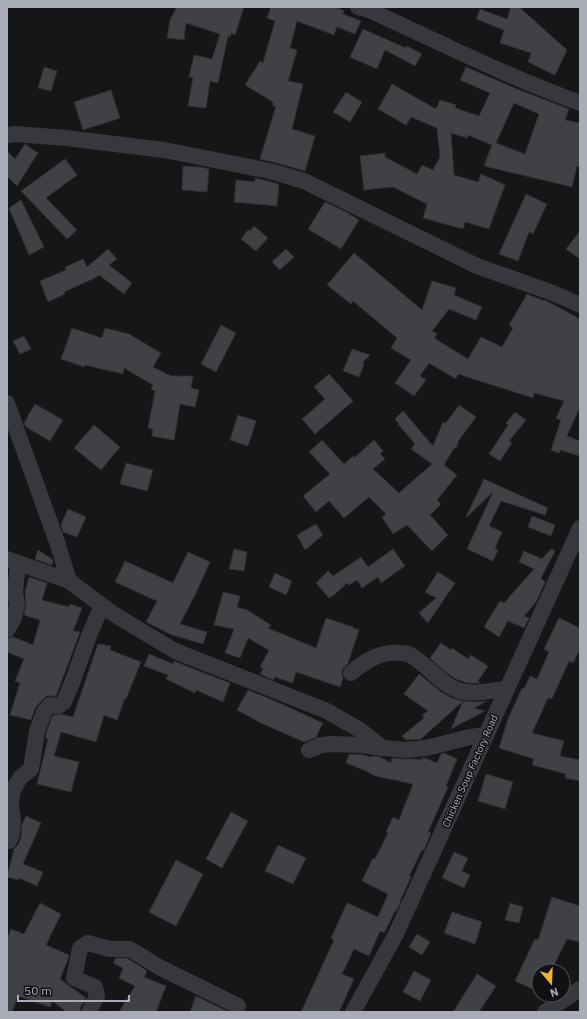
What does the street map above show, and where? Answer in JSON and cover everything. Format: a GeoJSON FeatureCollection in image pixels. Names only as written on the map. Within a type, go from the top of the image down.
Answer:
{"type":"FeatureCollection","features":[{"type":"Feature","properties":{"kind":"street"},"geometry":{"type":"LineString","coordinates":[[358,7],[369,10],[497,70],[549,92],[580,103]]}},
{"type":"Feature","properties":{"kind":"street"},"geometry":{"type":"LineString","coordinates":[[7,135],[16,134],[66,138],[164,150],[270,171],[304,182],[477,266],[553,293],[580,305]]}},
{"type":"Feature","properties":{"kind":"street"},"geometry":{"type":"LineString","coordinates":[[7,403],[57,542],[69,581]]}},
{"type":"Feature","properties":{"kind":"street","name":"Chicken Soup Factory Road"},"geometry":{"type":"LineString","coordinates":[[353,1012],[396,934],[580,528]]}},
{"type":"Feature","properties":{"kind":"street"},"geometry":{"type":"LineString","coordinates":[[7,630],[14,618],[17,604],[13,561],[69,581],[112,613],[175,651],[327,712],[360,730],[383,748]]}},
{"type":"Feature","properties":{"kind":"street"},"geometry":{"type":"LineString","coordinates":[[7,841],[9,841],[12,834],[12,790],[20,778],[31,769],[38,731],[44,712],[50,705],[58,706],[64,702],[90,633],[102,606]]}},
{"type":"Feature","properties":{"kind":"street"},"geometry":{"type":"LineString","coordinates":[[351,673],[370,659],[382,654],[393,652],[405,653],[412,655],[451,687],[464,692],[507,689]]}},
{"type":"Feature","properties":{"kind":"street"},"geometry":{"type":"LineString","coordinates":[[309,750],[321,745],[331,744],[361,745],[406,750],[426,748],[470,737],[486,735]]}},
{"type":"Feature","properties":{"kind":"street"},"geometry":{"type":"LineString","coordinates":[[89,1012],[97,996],[95,987],[74,978],[80,948],[88,943],[110,950],[130,949],[159,967],[238,1006]]}},
{"type":"Feature","properties":{"kind":"street"},"geometry":{"type":"LineString","coordinates":[[545,1012],[580,989]]}},
{"type":"Feature","properties":{"kind":"building"},"geometry":{"type":"Polygon","coordinates":[[[177,7],[244,7],[235,35],[231,33],[230,37],[228,36],[218,83],[210,81],[206,108],[188,106],[193,77],[189,77],[194,55],[212,59],[220,34],[186,23],[184,40],[167,38],[170,20],[177,7]]]}},
{"type":"Feature","properties":{"kind":"building"},"geometry":{"type":"Polygon","coordinates":[[[271,7],[336,7],[344,11],[343,14],[361,21],[355,34],[337,27],[334,35],[297,21],[290,48],[297,50],[288,81],[303,84],[292,129],[315,136],[305,171],[260,159],[276,106],[273,106],[273,102],[245,85],[260,61],[263,63],[275,21],[267,18],[271,7]]]}},
{"type":"Feature","properties":{"kind":"building"},"geometry":{"type":"Polygon","coordinates":[[[511,7],[519,7],[567,50],[555,75],[528,62],[531,53],[500,43],[504,30],[476,19],[480,9],[507,19],[511,7]]]}},
{"type":"Feature","properties":{"kind":"building"},"geometry":{"type":"Polygon","coordinates":[[[363,29],[406,48],[407,46],[422,54],[415,66],[385,50],[377,69],[350,57],[363,29]]]}},
{"type":"Feature","properties":{"kind":"building"},"geometry":{"type":"Polygon","coordinates":[[[44,67],[57,71],[51,91],[38,88],[44,67]]]}},
{"type":"Feature","properties":{"kind":"building"},"geometry":{"type":"Polygon","coordinates":[[[466,67],[569,109],[565,120],[580,123],[580,167],[577,166],[572,187],[484,166],[492,145],[468,135],[467,138],[451,133],[454,175],[478,182],[481,174],[505,185],[489,229],[465,222],[463,229],[423,218],[427,204],[393,187],[364,190],[360,156],[385,153],[385,157],[417,174],[422,165],[433,170],[440,157],[437,128],[411,117],[406,125],[378,109],[392,84],[436,109],[440,100],[456,105],[455,108],[479,116],[490,93],[460,80],[466,67]],[[514,103],[496,143],[525,154],[539,114],[514,103]]]}},
{"type":"Feature","properties":{"kind":"building"},"geometry":{"type":"Polygon","coordinates":[[[111,90],[120,118],[83,130],[74,102],[111,90]]]}},
{"type":"Feature","properties":{"kind":"building"},"geometry":{"type":"Polygon","coordinates":[[[346,92],[362,102],[350,122],[333,112],[346,92]]]}},
{"type":"Feature","properties":{"kind":"building"},"geometry":{"type":"Polygon","coordinates":[[[25,144],[38,153],[17,186],[7,176],[7,151],[15,159],[25,144]]]}},
{"type":"Feature","properties":{"kind":"building"},"geometry":{"type":"Polygon","coordinates":[[[65,159],[77,175],[46,198],[77,230],[67,239],[21,191],[65,159]]]}},
{"type":"Feature","properties":{"kind":"building"},"geometry":{"type":"Polygon","coordinates":[[[183,166],[209,169],[207,192],[182,190],[183,166]]]}},
{"type":"Feature","properties":{"kind":"building"},"geometry":{"type":"Polygon","coordinates":[[[255,178],[279,184],[277,206],[234,202],[236,180],[255,182],[255,178]]]}},
{"type":"Feature","properties":{"kind":"building"},"geometry":{"type":"Polygon","coordinates":[[[526,194],[547,204],[533,234],[529,232],[518,261],[499,254],[526,194]]]}},
{"type":"Feature","properties":{"kind":"building"},"geometry":{"type":"Polygon","coordinates":[[[21,200],[44,247],[29,255],[9,208],[21,200]]]}},
{"type":"Feature","properties":{"kind":"building"},"geometry":{"type":"Polygon","coordinates":[[[325,202],[359,220],[341,249],[308,229],[325,202]]]}},
{"type":"Feature","properties":{"kind":"building"},"geometry":{"type":"Polygon","coordinates":[[[254,226],[268,238],[256,251],[241,239],[248,230],[250,231],[254,226]]]}},
{"type":"Feature","properties":{"kind":"building"},"geometry":{"type":"Polygon","coordinates":[[[580,231],[580,259],[566,249],[580,231]]]}},
{"type":"Feature","properties":{"kind":"building"},"geometry":{"type":"Polygon","coordinates":[[[108,249],[117,259],[109,265],[132,283],[124,294],[99,275],[64,292],[65,294],[48,302],[40,281],[66,270],[65,267],[83,259],[87,267],[108,249]]]}},
{"type":"Feature","properties":{"kind":"building"},"geometry":{"type":"Polygon","coordinates":[[[286,249],[294,257],[280,270],[272,262],[286,249]]]}},
{"type":"Feature","properties":{"kind":"building"},"geometry":{"type":"Polygon","coordinates":[[[354,253],[422,310],[432,281],[456,288],[454,295],[482,307],[476,320],[449,309],[432,331],[437,334],[434,338],[468,359],[481,337],[502,347],[513,328],[509,325],[527,294],[544,301],[545,300],[580,319],[580,407],[567,436],[580,441],[580,456],[560,450],[559,453],[551,450],[561,420],[556,418],[564,401],[534,393],[533,398],[458,374],[456,379],[429,363],[420,376],[426,380],[414,396],[395,383],[411,360],[391,348],[397,338],[353,301],[351,304],[327,285],[354,253]]]}},
{"type":"Feature","properties":{"kind":"building"},"geometry":{"type":"Polygon","coordinates":[[[221,325],[236,333],[216,372],[201,364],[221,325]]]}},
{"type":"Feature","properties":{"kind":"building"},"geometry":{"type":"Polygon","coordinates":[[[72,328],[102,338],[105,328],[129,334],[161,353],[153,367],[171,376],[193,376],[191,388],[199,390],[195,407],[180,404],[174,440],[152,436],[153,429],[148,428],[155,391],[151,389],[153,385],[124,368],[123,374],[85,365],[84,367],[61,359],[72,328]]]}},
{"type":"Feature","properties":{"kind":"building"},"geometry":{"type":"Polygon","coordinates":[[[24,336],[31,349],[20,354],[13,341],[24,336]]]}},
{"type":"Feature","properties":{"kind":"building"},"geometry":{"type":"Polygon","coordinates":[[[352,349],[370,355],[363,362],[364,364],[359,377],[343,371],[352,349]]]}},
{"type":"Feature","properties":{"kind":"building"},"geometry":{"type":"Polygon","coordinates":[[[329,374],[353,401],[315,434],[302,419],[325,399],[314,387],[329,374]]]}},
{"type":"Feature","properties":{"kind":"building"},"geometry":{"type":"Polygon","coordinates":[[[35,404],[63,420],[50,441],[26,427],[24,423],[35,404]]]}},
{"type":"Feature","properties":{"kind":"building"},"geometry":{"type":"Polygon","coordinates":[[[459,405],[476,417],[459,440],[456,448],[454,448],[444,465],[457,475],[437,500],[441,504],[430,515],[448,535],[432,551],[407,525],[393,534],[382,517],[386,514],[369,497],[344,518],[329,501],[316,512],[303,496],[330,474],[309,452],[322,440],[344,464],[353,456],[354,458],[374,440],[383,451],[380,454],[385,459],[373,469],[399,493],[432,464],[411,449],[415,444],[395,419],[403,411],[433,446],[443,422],[446,423],[459,405]]]}},
{"type":"Feature","properties":{"kind":"building"},"geometry":{"type":"Polygon","coordinates":[[[515,412],[526,420],[509,441],[512,443],[500,461],[489,454],[508,425],[506,423],[515,412]]]}},
{"type":"Feature","properties":{"kind":"building"},"geometry":{"type":"Polygon","coordinates":[[[238,415],[256,421],[248,446],[230,440],[238,415]]]}},
{"type":"Feature","properties":{"kind":"building"},"geometry":{"type":"Polygon","coordinates":[[[94,425],[120,447],[101,470],[74,448],[94,425]]]}},
{"type":"Feature","properties":{"kind":"building"},"geometry":{"type":"Polygon","coordinates":[[[126,463],[153,470],[147,491],[120,484],[126,463]]]}},
{"type":"Feature","properties":{"kind":"building"},"geometry":{"type":"Polygon","coordinates":[[[484,479],[548,508],[545,515],[501,501],[489,526],[502,532],[495,548],[498,550],[493,561],[467,549],[493,492],[466,517],[484,479]]]}},
{"type":"Feature","properties":{"kind":"building"},"geometry":{"type":"Polygon","coordinates":[[[68,509],[86,517],[77,537],[63,532],[61,525],[68,509]]]}},
{"type":"Feature","properties":{"kind":"building"},"geometry":{"type":"Polygon","coordinates":[[[532,516],[555,525],[551,536],[528,527],[532,516]]]}},
{"type":"Feature","properties":{"kind":"building"},"geometry":{"type":"Polygon","coordinates":[[[316,524],[323,535],[305,550],[297,535],[316,524]]]}},
{"type":"Feature","properties":{"kind":"building"},"geometry":{"type":"Polygon","coordinates":[[[234,549],[247,552],[244,571],[229,569],[234,549]]]}},
{"type":"Feature","properties":{"kind":"building"},"geometry":{"type":"Polygon","coordinates":[[[393,549],[405,566],[381,583],[378,577],[362,588],[357,580],[349,585],[347,583],[329,598],[316,583],[328,571],[333,576],[361,557],[368,567],[393,549]]]}},
{"type":"Feature","properties":{"kind":"building"},"geometry":{"type":"Polygon","coordinates":[[[551,549],[555,551],[541,578],[545,582],[536,602],[524,616],[529,618],[524,628],[508,621],[499,637],[484,627],[500,601],[504,603],[534,569],[519,562],[524,551],[542,559],[551,549]]]}},
{"type":"Feature","properties":{"kind":"building"},"geometry":{"type":"Polygon","coordinates":[[[38,550],[52,559],[52,565],[35,559],[38,550]]]}},
{"type":"Feature","properties":{"kind":"building"},"geometry":{"type":"Polygon","coordinates":[[[188,552],[210,562],[180,624],[207,632],[203,644],[172,635],[146,622],[157,601],[115,582],[125,561],[173,583],[188,552]]]}},
{"type":"Feature","properties":{"kind":"building"},"geometry":{"type":"Polygon","coordinates":[[[438,572],[455,583],[428,623],[419,613],[436,598],[425,592],[438,572]]]}},
{"type":"Feature","properties":{"kind":"building"},"geometry":{"type":"Polygon","coordinates":[[[275,573],[292,581],[286,595],[269,587],[275,573]]]}},
{"type":"Feature","properties":{"kind":"building"},"geometry":{"type":"Polygon","coordinates":[[[29,577],[47,583],[42,600],[69,607],[70,604],[82,608],[73,631],[80,632],[56,696],[47,696],[43,699],[35,708],[31,720],[10,715],[20,683],[15,681],[24,659],[7,652],[7,639],[13,637],[33,645],[40,620],[24,615],[26,603],[25,592],[29,577]]]}},
{"type":"Feature","properties":{"kind":"building"},"geometry":{"type":"Polygon","coordinates":[[[223,592],[240,596],[237,607],[247,610],[271,625],[268,628],[316,648],[326,618],[359,630],[348,663],[342,670],[343,678],[340,687],[296,672],[293,683],[275,677],[273,680],[260,674],[263,668],[260,667],[269,650],[248,638],[240,658],[225,653],[234,629],[214,625],[223,592]]]}},
{"type":"Feature","properties":{"kind":"building"},"geometry":{"type":"Polygon","coordinates":[[[559,618],[580,628],[580,650],[573,663],[569,661],[552,699],[548,698],[532,733],[564,741],[560,756],[580,760],[580,781],[565,778],[566,774],[532,765],[534,759],[499,748],[508,719],[522,688],[524,689],[530,676],[537,679],[549,652],[544,649],[559,618]]]}},
{"type":"Feature","properties":{"kind":"building"},"geometry":{"type":"Polygon","coordinates":[[[441,643],[451,650],[452,648],[468,659],[471,655],[488,666],[478,681],[480,683],[467,683],[456,679],[444,671],[430,658],[441,643]]]}},
{"type":"Feature","properties":{"kind":"building"},"geometry":{"type":"Polygon","coordinates":[[[98,644],[111,646],[110,650],[141,662],[117,720],[104,715],[96,742],[61,732],[54,756],[79,762],[71,792],[37,784],[48,739],[46,738],[46,733],[52,717],[54,715],[62,714],[73,717],[98,644]]]}},
{"type":"Feature","properties":{"kind":"building"},"geometry":{"type":"Polygon","coordinates":[[[149,654],[173,664],[174,661],[230,683],[223,702],[196,690],[195,693],[166,679],[168,675],[144,666],[149,654]]]}},
{"type":"Feature","properties":{"kind":"building"},"geometry":{"type":"Polygon","coordinates":[[[419,674],[441,692],[452,698],[463,701],[421,739],[406,740],[402,736],[424,718],[422,715],[428,711],[404,694],[419,674]]]}},
{"type":"Feature","properties":{"kind":"building"},"geometry":{"type":"Polygon","coordinates":[[[248,690],[323,723],[316,737],[304,742],[261,723],[237,710],[248,690]]]}},
{"type":"Feature","properties":{"kind":"building"},"geometry":{"type":"Polygon","coordinates":[[[463,701],[487,701],[474,708],[485,711],[451,729],[463,701]]]}},
{"type":"Feature","properties":{"kind":"building"},"geometry":{"type":"Polygon","coordinates":[[[444,753],[457,759],[446,786],[448,787],[428,832],[431,833],[424,850],[422,850],[409,876],[411,877],[401,901],[384,933],[380,931],[369,956],[354,949],[342,974],[354,979],[339,1012],[301,1012],[334,940],[331,938],[347,903],[378,917],[388,894],[362,881],[373,858],[375,859],[388,833],[386,832],[393,817],[399,820],[413,784],[375,776],[346,763],[349,754],[380,757],[391,763],[392,758],[423,760],[421,758],[425,758],[437,763],[441,754],[444,753]]]}},
{"type":"Feature","properties":{"kind":"building"},"geometry":{"type":"Polygon","coordinates":[[[486,774],[513,782],[505,809],[478,801],[486,774]]]}},
{"type":"Feature","properties":{"kind":"building"},"geometry":{"type":"Polygon","coordinates":[[[231,812],[248,821],[222,868],[206,859],[231,812]]]}},
{"type":"Feature","properties":{"kind":"building"},"geometry":{"type":"Polygon","coordinates":[[[26,816],[41,823],[23,864],[43,872],[37,886],[19,878],[19,880],[7,877],[14,849],[18,845],[21,838],[22,824],[26,816]]]}},
{"type":"Feature","properties":{"kind":"building"},"geometry":{"type":"Polygon","coordinates":[[[278,845],[306,858],[293,884],[265,871],[278,845]]]}},
{"type":"Feature","properties":{"kind":"building"},"geometry":{"type":"Polygon","coordinates":[[[454,852],[468,858],[462,871],[470,875],[464,888],[442,878],[454,852]]]}},
{"type":"Feature","properties":{"kind":"building"},"geometry":{"type":"Polygon","coordinates":[[[176,860],[203,874],[176,926],[149,912],[176,860]]]}},
{"type":"Feature","properties":{"kind":"building"},"geometry":{"type":"Polygon","coordinates":[[[552,897],[580,906],[580,942],[567,939],[555,963],[531,963],[531,988],[515,981],[535,939],[538,940],[552,897]]]}},
{"type":"Feature","properties":{"kind":"building"},"geometry":{"type":"Polygon","coordinates":[[[40,903],[61,914],[46,945],[69,955],[60,979],[86,998],[80,1008],[80,1012],[67,1012],[52,1001],[50,1007],[18,996],[12,1012],[7,1012],[7,939],[11,929],[24,934],[40,903]]]}},
{"type":"Feature","properties":{"kind":"building"},"geometry":{"type":"Polygon","coordinates":[[[510,903],[523,907],[519,923],[505,920],[510,903]]]}},
{"type":"Feature","properties":{"kind":"building"},"geometry":{"type":"Polygon","coordinates":[[[452,912],[482,922],[475,944],[444,933],[452,912]]]}},
{"type":"Feature","properties":{"kind":"building"},"geometry":{"type":"Polygon","coordinates":[[[417,934],[430,942],[422,955],[409,947],[417,934]]]}},
{"type":"Feature","properties":{"kind":"building"},"geometry":{"type":"Polygon","coordinates":[[[116,958],[127,958],[147,971],[144,977],[166,986],[156,1012],[119,1012],[135,986],[119,978],[123,968],[113,963],[116,958]]]}},
{"type":"Feature","properties":{"kind":"building"},"geometry":{"type":"Polygon","coordinates":[[[414,971],[431,980],[420,1001],[403,992],[414,971]]]}},
{"type":"Feature","properties":{"kind":"building"},"geometry":{"type":"Polygon","coordinates":[[[477,974],[496,986],[479,1012],[453,1012],[477,974]]]}},
{"type":"Feature","properties":{"kind":"building"},"geometry":{"type":"Polygon","coordinates":[[[196,996],[229,1012],[190,1012],[196,996]]]}}]}
